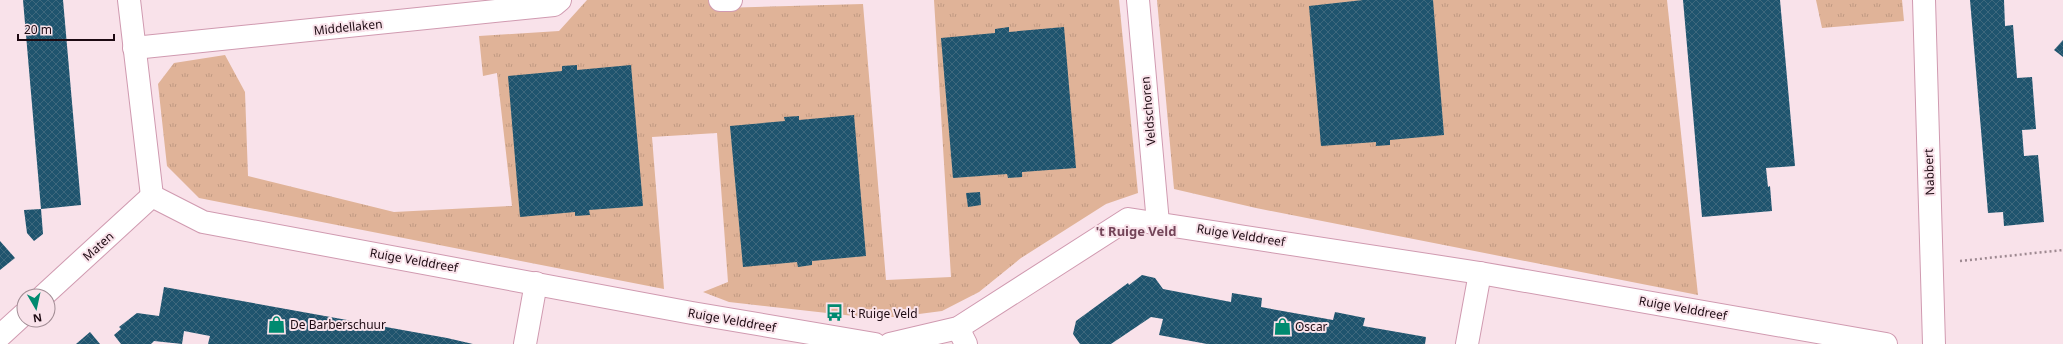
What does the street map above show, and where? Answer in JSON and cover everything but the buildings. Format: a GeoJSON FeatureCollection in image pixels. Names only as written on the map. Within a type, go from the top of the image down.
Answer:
{"type":"FeatureCollection","features":[{"type":"Feature","properties":{"kind":"street"},"geometry":{"type":"LineString","coordinates":[[129,0],[152,196]]}},
{"type":"Feature","properties":{"kind":"street","name":"Middellaken"},"geometry":{"type":"LineString","coordinates":[[134,48],[554,5],[560,0]]}},
{"type":"Feature","properties":{"kind":"street"},"geometry":{"type":"LineString","coordinates":[[720,0],[731,0]]}},
{"type":"Feature","properties":{"kind":"street","name":"Veldschoren"},"geometry":{"type":"LineString","coordinates":[[1138,0],[1158,222]]}},
{"type":"Feature","properties":{"kind":"street","name":"Nabbert"},"geometry":{"type":"LineString","coordinates":[[1924,0],[1934,344]]}},
{"type":"Feature","properties":{"kind":"street","name":"Ruige Velddreef"},"geometry":{"type":"LineString","coordinates":[[152,196],[203,222],[536,282],[731,320],[875,344]]}},
{"type":"Feature","properties":{"kind":"street","name":"Maten"},"geometry":{"type":"LineString","coordinates":[[52,288],[152,196]]}},
{"type":"Feature","properties":{"kind":"street","name":"Ruige Velddreef"},"geometry":{"type":"LineString","coordinates":[[890,344],[962,336],[1128,219],[1158,222],[1480,273],[1886,344]]}},
{"type":"Feature","properties":{"kind":"street"},"geometry":{"type":"LineString","coordinates":[[1467,344],[1480,273]]}},
{"type":"Feature","properties":{"kind":"street"},"geometry":{"type":"LineString","coordinates":[[525,344],[536,282]]}},
{"type":"Feature","properties":{"kind":"street"},"geometry":{"type":"LineString","coordinates":[[0,336],[16,321]]}},
{"type":"Feature","properties":{"kind":"path"},"geometry":{"type":"LineString","coordinates":[[1932,264],[2063,250]]}},
{"type":"Feature","properties":{"kind":"green space"},"geometry":{"type":"Polygon","coordinates":[[[587,0],[711,0],[720,8],[863,4],[886,280],[951,277],[934,0],[1119,0],[1138,193],[1106,204],[1021,258],[979,292],[942,311],[896,317],[863,317],[729,302],[703,292],[728,282],[717,133],[652,137],[664,289],[199,198],[167,166],[158,84],[174,63],[225,55],[245,92],[248,176],[394,212],[512,206],[497,73],[483,76],[479,36],[559,31],[587,0]]]}},
{"type":"Feature","properties":{"kind":"green space"},"geometry":{"type":"Polygon","coordinates":[[[1157,0],[1667,0],[1698,295],[1256,208],[1174,189],[1157,0]]]}},
{"type":"Feature","properties":{"kind":"green space"},"geometry":{"type":"Polygon","coordinates":[[[1816,0],[1902,0],[1904,21],[1822,28],[1816,0]]]}},
{"type":"Feature","properties":{"kind":"place","name":"'t Ruige Veld"},"geometry":{"type":"Point","coordinates":[835,313]}},
{"type":"Feature","properties":{"kind":"place","name":"De Barberschuur"},"geometry":{"type":"Point","coordinates":[277,324]}},
{"type":"Feature","properties":{"kind":"place","name":"Oscar"},"geometry":{"type":"Point","coordinates":[1282,326]}},
{"type":"Feature","properties":{"kind":"district","name":"'t Ruige Veld"},"geometry":{"type":"Point","coordinates":[1136,231]}}]}
